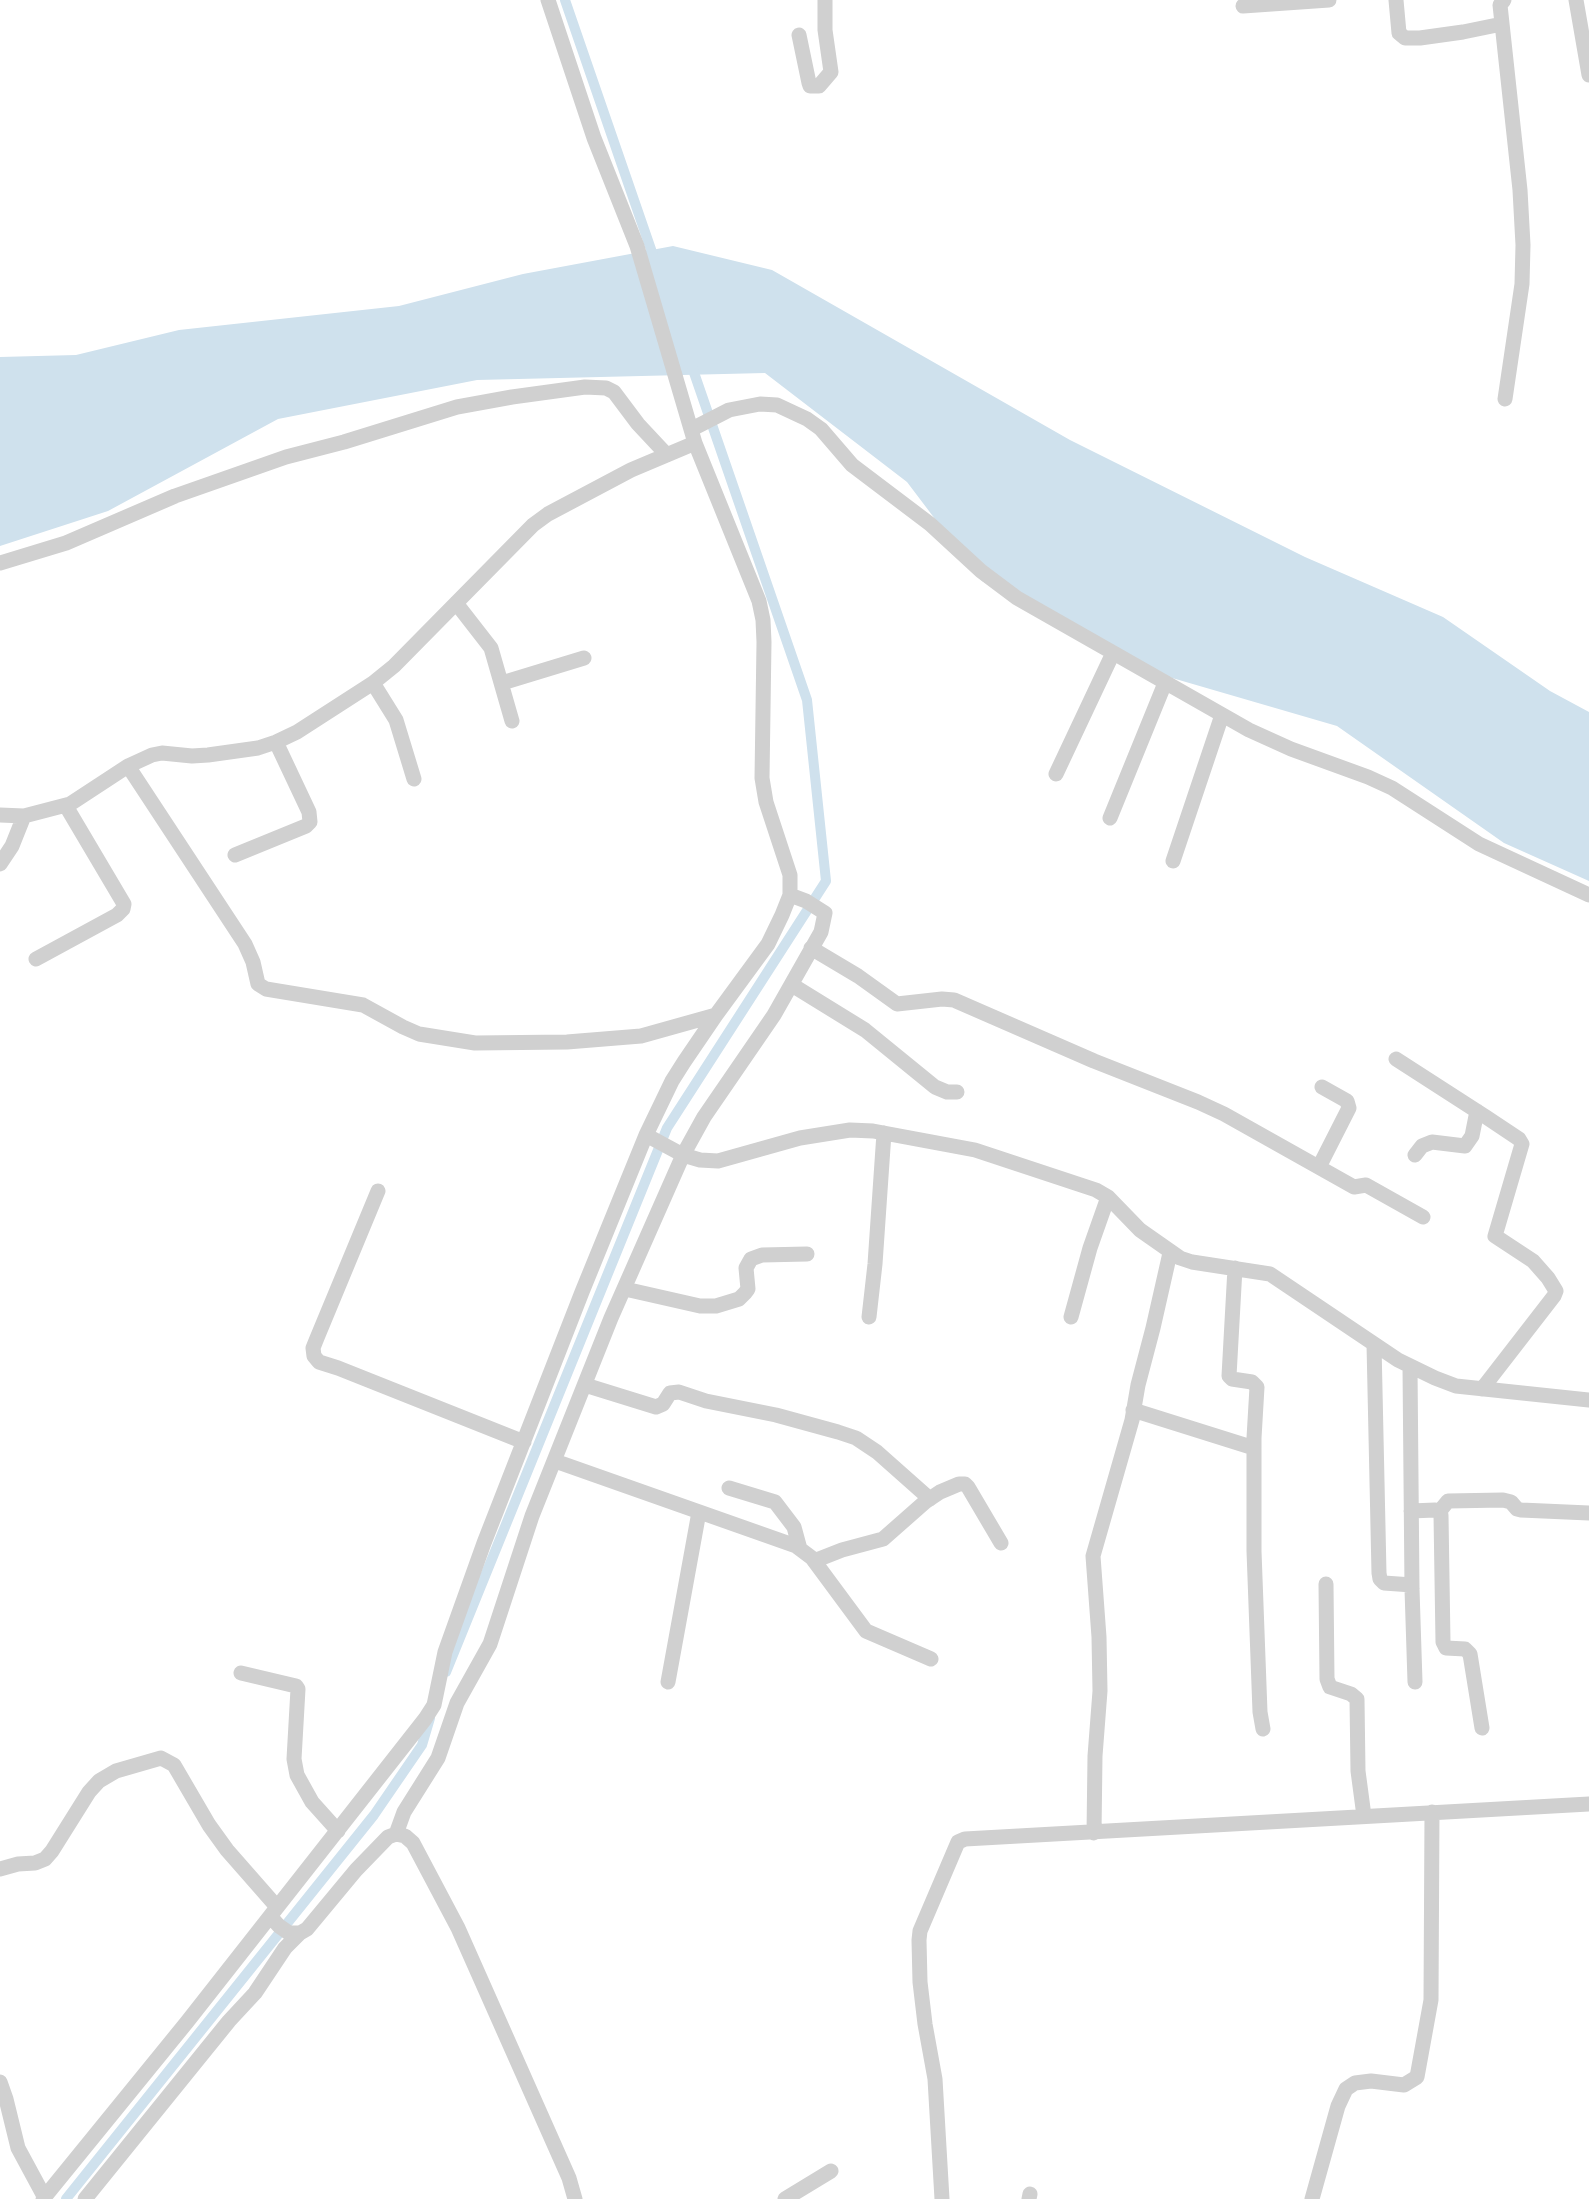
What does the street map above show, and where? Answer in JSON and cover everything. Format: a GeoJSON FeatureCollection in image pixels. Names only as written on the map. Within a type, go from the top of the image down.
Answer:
{"type":"FeatureCollection","features":[{"type":"Feature","properties":{"kind":"street"},"geometry":{"type":"LineString","coordinates":[[0,2082],[18,2148],[44,2198],[283,1923],[338,1831],[425,1719],[434,1705],[445,1652],[484,1544],[582,1292],[657,1141],[672,1081],[716,1015],[768,944],[788,904],[790,875],[766,802],[762,778],[764,620],[759,601],[692,432],[637,246],[594,138],[548,0]]}},
{"type":"Feature","properties":{"kind":"street"},"geometry":{"type":"LineString","coordinates":[[799,35],[810,86],[819,86],[831,72],[825,30],[825,0]]}},
{"type":"Feature","properties":{"kind":"street"},"geometry":{"type":"LineString","coordinates":[[1243,6],[1329,0]]}},
{"type":"Feature","properties":{"kind":"street"},"geometry":{"type":"LineString","coordinates":[[1396,0],[1399,33],[1405,38],[1463,32],[1502,24]]}},
{"type":"Feature","properties":{"kind":"street"},"geometry":{"type":"LineString","coordinates":[[1504,0],[1500,5],[1520,190],[1523,245],[1521,293],[1505,399]]}},
{"type":"Feature","properties":{"kind":"street"},"geometry":{"type":"LineString","coordinates":[[1576,0],[1589,75]]}},
{"type":"Feature","properties":{"kind":"street"},"geometry":{"type":"LineString","coordinates":[[0,563],[66,543],[175,496],[286,457],[344,442],[457,407],[512,397],[585,387],[606,388],[614,392],[638,424],[667,455]]}},
{"type":"Feature","properties":{"kind":"street"},"geometry":{"type":"LineString","coordinates":[[0,815],[24,816],[66,806],[140,759],[162,753],[192,756],[258,748],[297,732],[373,683],[533,525],[548,514],[667,455],[692,432],[729,410],[760,404],[777,405],[807,419],[821,429],[852,465],[930,524],[997,585],[1017,598],[1268,740],[1392,788],[1479,844],[1589,895]]}},
{"type":"Feature","properties":{"kind":"street"},"geometry":{"type":"LineString","coordinates":[[456,603],[491,648],[512,721]]}},
{"type":"Feature","properties":{"kind":"street"},"geometry":{"type":"LineString","coordinates":[[1056,774],[1113,653]]}},
{"type":"Feature","properties":{"kind":"street"},"geometry":{"type":"LineString","coordinates":[[502,683],[584,658]]}},
{"type":"Feature","properties":{"kind":"street"},"geometry":{"type":"LineString","coordinates":[[1110,818],[1165,682]]}},
{"type":"Feature","properties":{"kind":"street"},"geometry":{"type":"LineString","coordinates":[[373,683],[396,720],[414,779]]}},
{"type":"Feature","properties":{"kind":"street"},"geometry":{"type":"LineString","coordinates":[[1173,861],[1222,715]]}},
{"type":"Feature","properties":{"kind":"street"},"geometry":{"type":"LineString","coordinates":[[235,855],[306,826],[310,822],[309,812],[276,742]]}},
{"type":"Feature","properties":{"kind":"street"},"geometry":{"type":"LineString","coordinates":[[128,766],[245,944],[253,962],[258,984],[266,989],[363,1005],[419,1034],[475,1043],[557,1042],[641,1036],[716,1015]]}},
{"type":"Feature","properties":{"kind":"street"},"geometry":{"type":"LineString","coordinates":[[36,959],[117,915],[123,909],[124,904],[66,806]]}},
{"type":"Feature","properties":{"kind":"street"},"geometry":{"type":"LineString","coordinates":[[0,864],[12,846],[24,816]]}},
{"type":"Feature","properties":{"kind":"street"},"geometry":{"type":"LineString","coordinates":[[396,1834],[405,1812],[438,1758],[457,1703],[490,1644],[532,1516],[624,1289],[683,1155],[704,1117],[774,1015],[824,923],[825,913],[821,909],[790,895]]}},
{"type":"Feature","properties":{"kind":"street"},"geometry":{"type":"LineString","coordinates":[[811,948],[858,976],[897,1004],[942,999],[954,1000],[1224,1114],[1354,1187],[1366,1185],[1423,1217]]}},
{"type":"Feature","properties":{"kind":"street"},"geometry":{"type":"LineString","coordinates":[[792,985],[865,1030],[935,1087],[946,1092],[957,1092]]}},
{"type":"Feature","properties":{"kind":"street"},"geometry":{"type":"LineString","coordinates":[[1396,1059],[1519,1139],[1522,1144],[1495,1236],[1533,1261],[1556,1291],[1482,1389]]}},
{"type":"Feature","properties":{"kind":"street"},"geometry":{"type":"LineString","coordinates":[[1319,1167],[1349,1108],[1347,1101],[1322,1087]]}},
{"type":"Feature","properties":{"kind":"street"},"geometry":{"type":"LineString","coordinates":[[1415,1155],[1422,1146],[1432,1142],[1465,1146],[1472,1136],[1477,1111]]}},
{"type":"Feature","properties":{"kind":"street"},"geometry":{"type":"LineString","coordinates":[[657,1141],[683,1155],[718,1161],[819,1134],[862,1130],[991,1155],[1082,1185],[1108,1197],[1140,1230],[1170,1252],[1192,1262],[1270,1274],[1410,1367],[1456,1386],[1589,1400]]}},
{"type":"Feature","properties":{"kind":"street"},"geometry":{"type":"LineString","coordinates":[[869,1317],[884,1133]]}},
{"type":"Feature","properties":{"kind":"street"},"geometry":{"type":"LineString","coordinates":[[378,1191],[317,1338],[314,1356],[318,1362],[524,1442]]}},
{"type":"Feature","properties":{"kind":"street"},"geometry":{"type":"LineString","coordinates":[[1071,1317],[1090,1248],[1108,1197]]}},
{"type":"Feature","properties":{"kind":"street"},"geometry":{"type":"LineString","coordinates":[[1094,1833],[1095,1756],[1100,1691],[1094,1556],[1133,1410],[1170,1252]]}},
{"type":"Feature","properties":{"kind":"street"},"geometry":{"type":"LineString","coordinates":[[624,1289],[700,1306],[716,1306],[739,1299],[745,1293],[748,1289],[746,1268],[751,1259],[756,1256],[807,1254]]}},
{"type":"Feature","properties":{"kind":"street"},"geometry":{"type":"LineString","coordinates":[[1235,1268],[1229,1372],[1232,1379],[1252,1382],[1257,1387],[1254,1448],[1254,1551],[1263,1729]]}},
{"type":"Feature","properties":{"kind":"street"},"geometry":{"type":"LineString","coordinates":[[1374,1344],[1380,1579],[1390,1584],[1412,1586]]}},
{"type":"Feature","properties":{"kind":"street"},"geometry":{"type":"LineString","coordinates":[[1410,1367],[1415,1682]]}},
{"type":"Feature","properties":{"kind":"street"},"geometry":{"type":"LineString","coordinates":[[585,1385],[656,1407],[663,1404],[670,1393],[679,1392],[706,1401],[776,1415],[838,1432],[856,1438],[877,1452],[930,1499]]}},
{"type":"Feature","properties":{"kind":"street"},"geometry":{"type":"LineString","coordinates":[[1133,1410],[1254,1448]]}},
{"type":"Feature","properties":{"kind":"street"},"geometry":{"type":"LineString","coordinates":[[555,1461],[800,1549],[814,1561],[866,1630],[931,1659]]}},
{"type":"Feature","properties":{"kind":"street"},"geometry":{"type":"LineString","coordinates":[[814,1561],[842,1550],[883,1539],[930,1499],[959,1484],[965,1484],[1001,1543]]}},
{"type":"Feature","properties":{"kind":"street"},"geometry":{"type":"LineString","coordinates":[[729,1488],[775,1502],[794,1527],[800,1549]]}},
{"type":"Feature","properties":{"kind":"street"},"geometry":{"type":"LineString","coordinates":[[1439,1512],[1448,1501],[1503,1500],[1511,1502],[1521,1510],[1589,1512]]}},
{"type":"Feature","properties":{"kind":"street"},"geometry":{"type":"LineString","coordinates":[[1411,1511],[1439,1512]]}},
{"type":"Feature","properties":{"kind":"street"},"geometry":{"type":"LineString","coordinates":[[668,1682],[699,1512]]}},
{"type":"Feature","properties":{"kind":"street"},"geometry":{"type":"LineString","coordinates":[[1439,1512],[1442,1523],[1443,1642],[1446,1648],[1465,1649],[1470,1654],[1482,1728]]}},
{"type":"Feature","properties":{"kind":"street"},"geometry":{"type":"LineString","coordinates":[[1326,1584],[1328,1679],[1330,1687],[1351,1694],[1357,1699],[1358,1771],[1364,1816]]}},
{"type":"Feature","properties":{"kind":"street"},"geometry":{"type":"LineString","coordinates":[[241,1673],[296,1686],[298,1689],[294,1759],[297,1775],[312,1802],[338,1831]]}},
{"type":"Feature","properties":{"kind":"street"},"geometry":{"type":"LineString","coordinates":[[0,1869],[45,1859],[99,1780],[116,1771],[162,1758],[174,1765],[227,1851],[283,1923],[285,1948],[255,1993],[228,2021],[85,2199]]}},
{"type":"Feature","properties":{"kind":"street"},"geometry":{"type":"LineString","coordinates":[[942,2199],[935,2079],[920,1982],[919,1940],[920,1931],[958,1842],[965,1839],[1589,1804]]}},
{"type":"Feature","properties":{"kind":"street"},"geometry":{"type":"LineString","coordinates":[[1312,2199],[1338,2106],[1346,2089],[1355,2083],[1371,2081],[1404,2085],[1417,2078],[1431,2000],[1432,1812]]}},
{"type":"Feature","properties":{"kind":"street"},"geometry":{"type":"LineString","coordinates":[[283,1923],[307,1929],[381,1842],[396,1834],[405,1836],[412,1843],[458,1929],[569,2178],[575,2199]]}},
{"type":"Feature","properties":{"kind":"street"},"geometry":{"type":"LineString","coordinates":[[785,2199],[831,2171]]}},
{"type":"Feature","properties":{"kind":"water"},"geometry":{"type":"Polygon","coordinates":[[[673,246],[772,270],[1070,440],[1305,557],[1443,617],[1550,691],[1589,712],[1589,881],[1504,843],[1337,726],[1131,666],[982,581],[907,482],[765,373],[477,380],[278,419],[108,511],[0,546],[0,357],[76,355],[179,330],[399,306],[523,274],[673,246]]]}},
{"type":"Feature","properties":{"kind":"waterway"},"geometry":{"type":"LineString","coordinates":[[565,0],[655,261]]}},
{"type":"Feature","properties":{"kind":"waterway"},"geometry":{"type":"LineString","coordinates":[[446,1672],[667,1128],[826,881],[807,700],[690,361]]}},
{"type":"Feature","properties":{"kind":"waterway"},"geometry":{"type":"LineString","coordinates":[[66,2199],[374,1815],[422,1745],[430,1718]]}}]}
